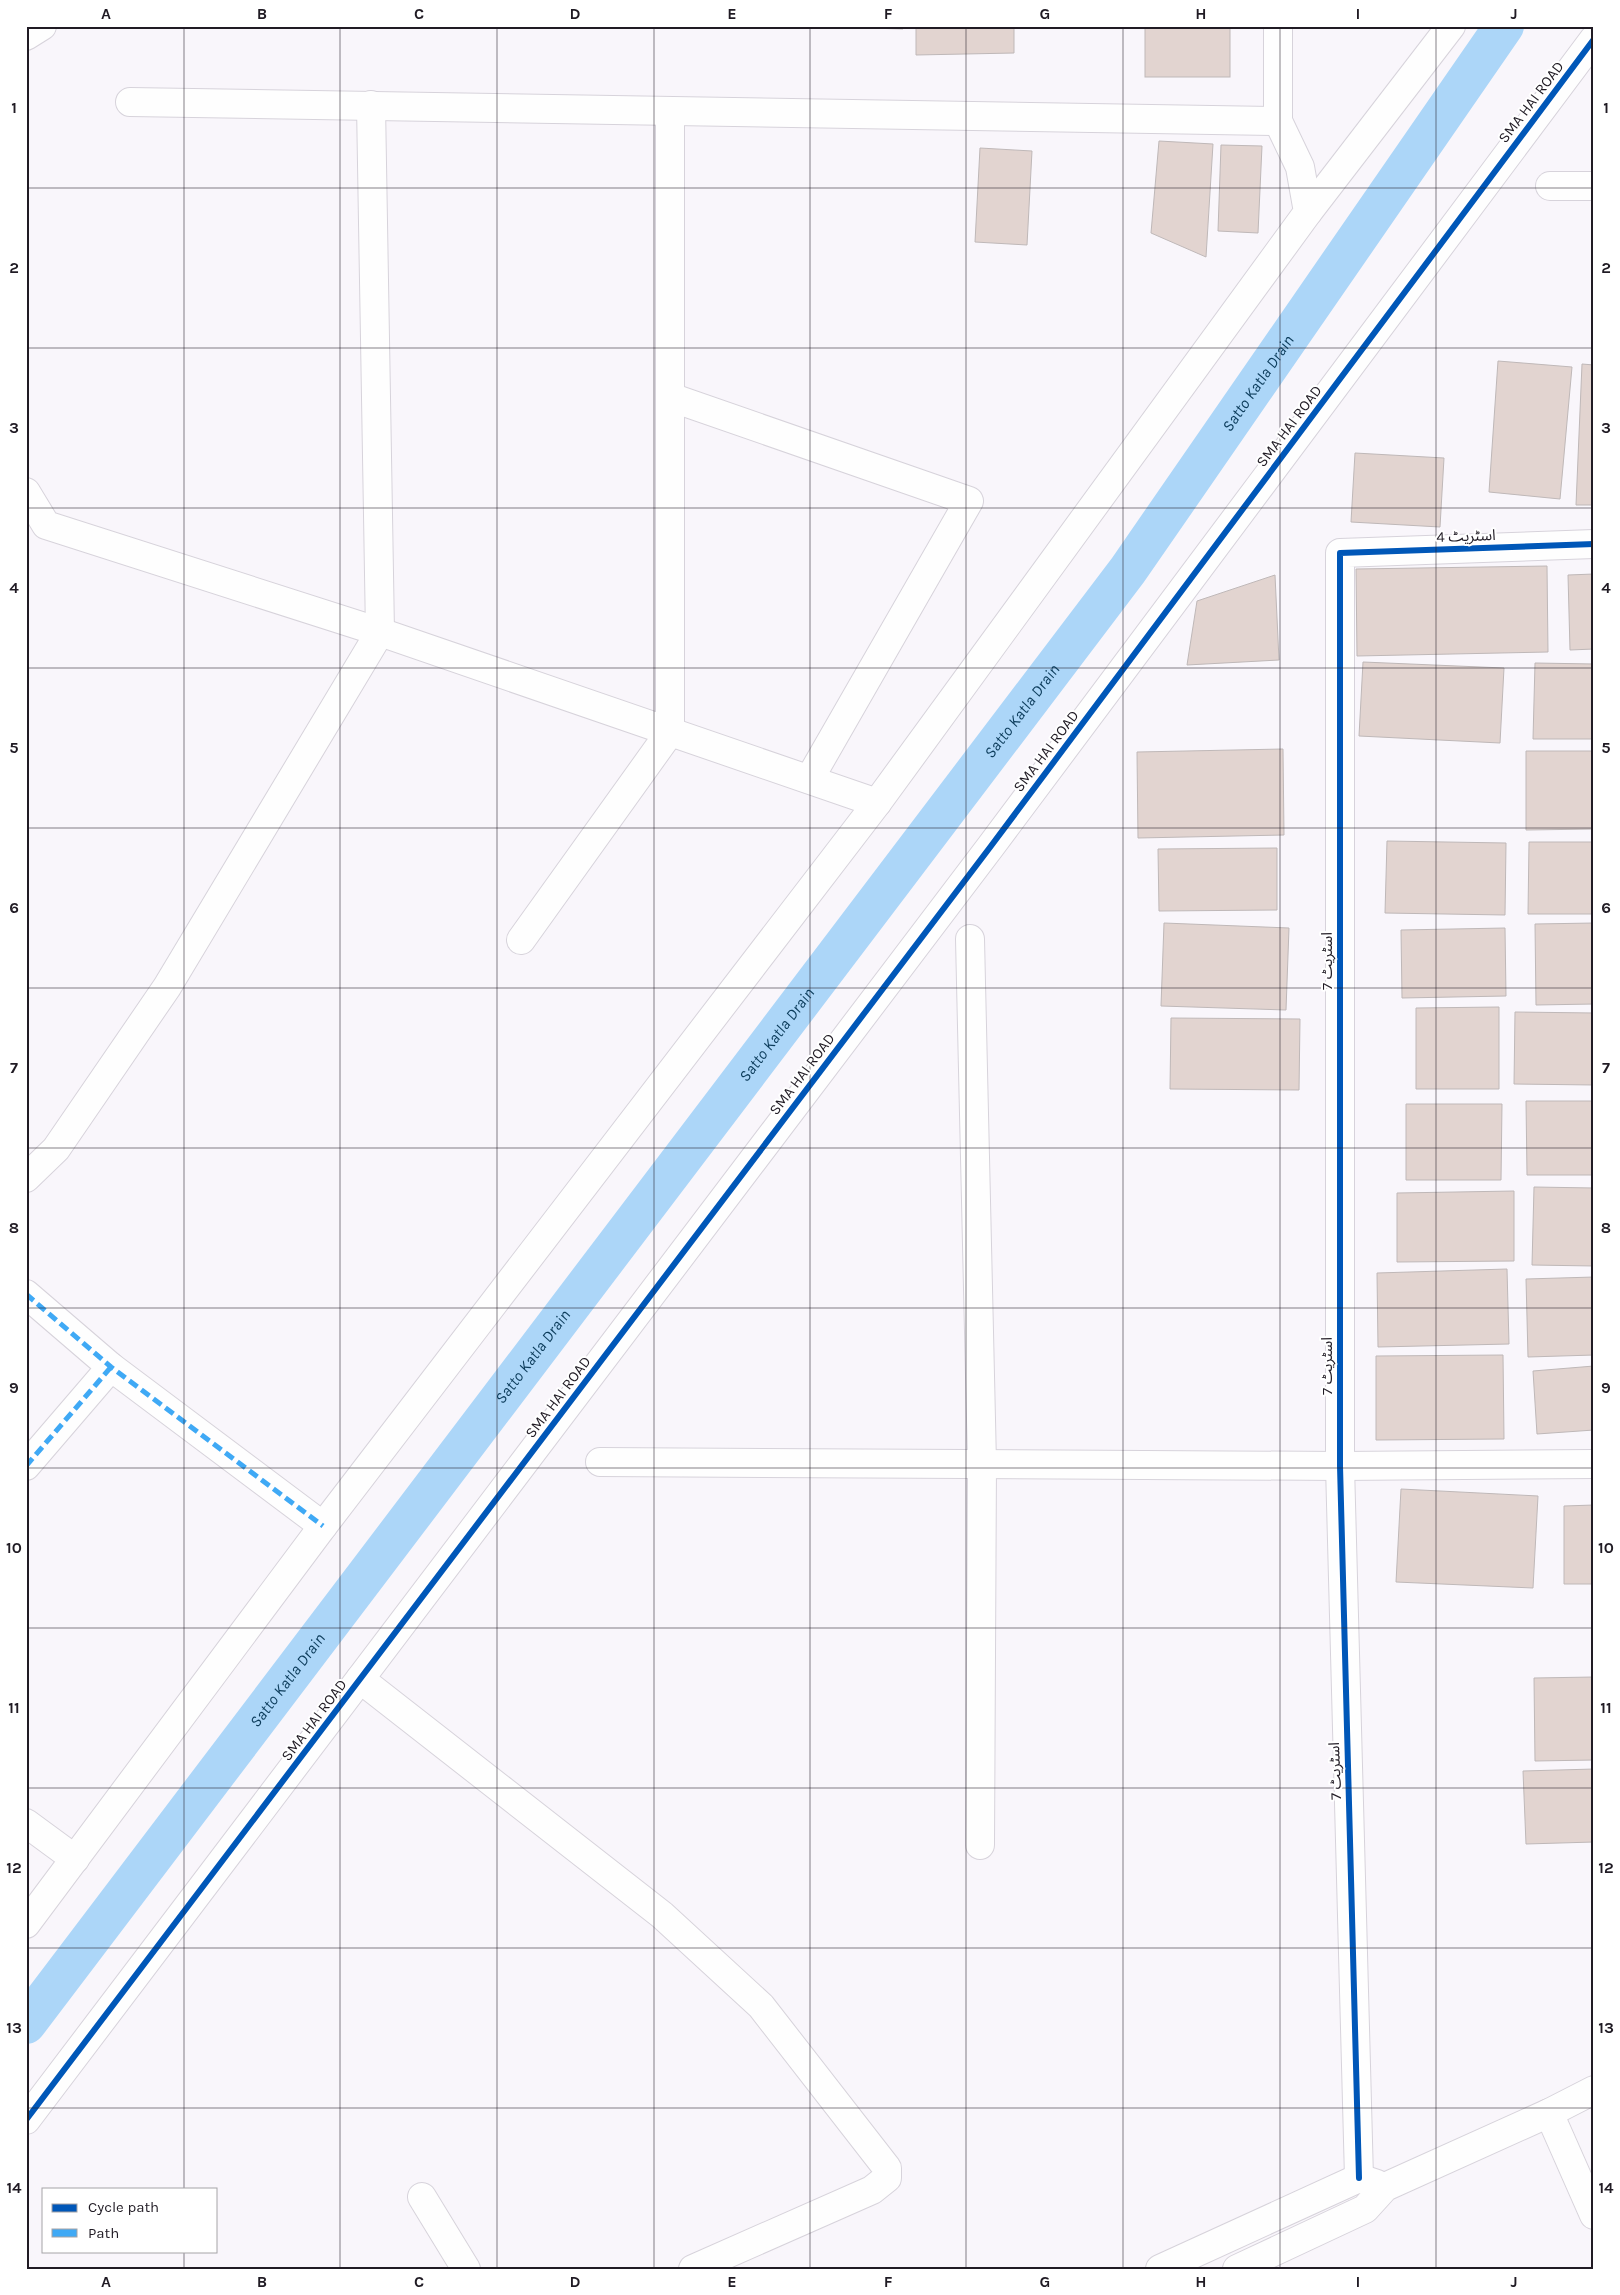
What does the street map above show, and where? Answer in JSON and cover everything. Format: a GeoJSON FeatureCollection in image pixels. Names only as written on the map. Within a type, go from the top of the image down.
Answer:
{"type":"FeatureCollection","features":[{"type":"Feature","properties":{"kind":"street"},"geometry":{"type":"LineString","coordinates":[[26,36],[42,26]]}},
{"type":"Feature","properties":{"kind":"street"},"geometry":{"type":"LineString","coordinates":[[1278,26],[1278,120],[1300,168],[1308,212]]}},
{"type":"Feature","properties":{"kind":"street"},"geometry":{"type":"LineString","coordinates":[[26,1924],[324,1526],[877,804],[1308,212],[1451,26]]}},
{"type":"Feature","properties":{"kind":"street","name":"SMA HAI ROAD"},"geometry":{"type":"LineString","coordinates":[[26,2120],[985,854],[1594,39]]}},
{"type":"Feature","properties":{"kind":"street"},"geometry":{"type":"LineString","coordinates":[[130,102],[1278,120]]}},
{"type":"Feature","properties":{"kind":"street"},"geometry":{"type":"LineString","coordinates":[[26,1178],[56,1149],[167,987],[380,632],[371,105]]}},
{"type":"Feature","properties":{"kind":"street"},"geometry":{"type":"LineString","coordinates":[[521,940],[670,732],[670,111]]}},
{"type":"Feature","properties":{"kind":"street"},"geometry":{"type":"LineString","coordinates":[[1550,186],[1594,186]]}},
{"type":"Feature","properties":{"kind":"street"},"geometry":{"type":"LineString","coordinates":[[670,397],[969,501],[810,778]]}},
{"type":"Feature","properties":{"kind":"street"},"geometry":{"type":"LineString","coordinates":[[26,492],[36,531],[380,632],[810,778],[877,804]]}},
{"type":"Feature","properties":{"kind":"street","name":"اسٹریٹ 4"},"geometry":{"type":"LineString","coordinates":[[1340,553],[1594,544]]}},
{"type":"Feature","properties":{"kind":"street","name":"اسٹریٹ 7"},"geometry":{"type":"LineString","coordinates":[[1340,553],[1340,1466],[1359,2178]]}},
{"type":"Feature","properties":{"kind":"street"},"geometry":{"type":"LineString","coordinates":[[970,938],[982,1463],[980,1845]]}},
{"type":"Feature","properties":{"kind":"street"},"geometry":{"type":"LineString","coordinates":[[26,1294],[111,1367],[324,1526]]}},
{"type":"Feature","properties":{"kind":"street"},"geometry":{"type":"LineString","coordinates":[[26,1466],[111,1367]]}},
{"type":"Feature","properties":{"kind":"street"},"geometry":{"type":"LineString","coordinates":[[600,1462],[1340,1466],[1594,1464]]}},
{"type":"Feature","properties":{"kind":"street"},"geometry":{"type":"LineString","coordinates":[[360,1679],[662,1915],[740,1986],[761,2006],[887,2168],[886,2178],[872,2190],[693,2269]]}},
{"type":"Feature","properties":{"kind":"street"},"geometry":{"type":"LineString","coordinates":[[26,1823],[75,1859]]}},
{"type":"Feature","properties":{"kind":"street"},"geometry":{"type":"LineString","coordinates":[[1237,2269],[1365,2209],[1385,2186],[1550,2113],[1594,2090]]}},
{"type":"Feature","properties":{"kind":"street"},"geometry":{"type":"LineString","coordinates":[[1550,2113],[1594,2215]]}},
{"type":"Feature","properties":{"kind":"street"},"geometry":{"type":"LineString","coordinates":[[1160,2269],[1359,2178],[1385,2186]]}},
{"type":"Feature","properties":{"kind":"street"},"geometry":{"type":"LineString","coordinates":[[422,2197],[466,2269]]}},
{"type":"Feature","properties":{"kind":"building"},"geometry":{"type":"Polygon","coordinates":[[[797,26],[903,26],[903,29],[797,26]]]}},
{"type":"Feature","properties":{"kind":"building"},"geometry":{"type":"Polygon","coordinates":[[[916,26],[1014,26],[1014,53],[916,55],[916,26]]]}},
{"type":"Feature","properties":{"kind":"building"},"geometry":{"type":"Polygon","coordinates":[[[1145,26],[1230,26],[1230,77],[1145,77],[1145,26]]]}},
{"type":"Feature","properties":{"kind":"building"},"geometry":{"type":"Polygon","coordinates":[[[1159,141],[1213,144],[1206,257],[1151,233],[1159,141]]]}},
{"type":"Feature","properties":{"kind":"building"},"geometry":{"type":"Polygon","coordinates":[[[1221,145],[1262,146],[1258,233],[1218,231],[1221,145]]]}},
{"type":"Feature","properties":{"kind":"building"},"geometry":{"type":"Polygon","coordinates":[[[980,148],[1032,151],[1027,245],[975,242],[980,148]]]}},
{"type":"Feature","properties":{"kind":"building"},"geometry":{"type":"Polygon","coordinates":[[[1498,361],[1572,367],[1560,499],[1489,492],[1498,361]]]}},
{"type":"Feature","properties":{"kind":"building"},"geometry":{"type":"Polygon","coordinates":[[[1582,364],[1594,365],[1594,505],[1576,505],[1582,364]]]}},
{"type":"Feature","properties":{"kind":"building"},"geometry":{"type":"Polygon","coordinates":[[[1355,453],[1444,458],[1440,527],[1351,522],[1355,453]]]}},
{"type":"Feature","properties":{"kind":"building"},"geometry":{"type":"Polygon","coordinates":[[[1547,566],[1548,652],[1357,656],[1356,569],[1547,566]]]}},
{"type":"Feature","properties":{"kind":"building"},"geometry":{"type":"Polygon","coordinates":[[[1594,574],[1594,649],[1570,650],[1568,575],[1594,574]]]}},
{"type":"Feature","properties":{"kind":"building"},"geometry":{"type":"Polygon","coordinates":[[[1275,575],[1279,660],[1187,665],[1197,601],[1275,575]]]}},
{"type":"Feature","properties":{"kind":"building"},"geometry":{"type":"Polygon","coordinates":[[[1363,662],[1504,668],[1500,743],[1359,736],[1363,662]]]}},
{"type":"Feature","properties":{"kind":"building"},"geometry":{"type":"Polygon","coordinates":[[[1535,663],[1594,664],[1594,739],[1533,739],[1535,663]]]}},
{"type":"Feature","properties":{"kind":"building"},"geometry":{"type":"Polygon","coordinates":[[[1283,749],[1284,835],[1138,838],[1137,752],[1283,749]]]}},
{"type":"Feature","properties":{"kind":"building"},"geometry":{"type":"Polygon","coordinates":[[[1526,751],[1594,751],[1594,829],[1526,830],[1526,751]]]}},
{"type":"Feature","properties":{"kind":"building"},"geometry":{"type":"Polygon","coordinates":[[[1387,841],[1506,843],[1505,915],[1385,913],[1387,841]]]}},
{"type":"Feature","properties":{"kind":"building"},"geometry":{"type":"Polygon","coordinates":[[[1529,842],[1594,842],[1594,914],[1528,914],[1529,842]]]}},
{"type":"Feature","properties":{"kind":"building"},"geometry":{"type":"Polygon","coordinates":[[[1277,848],[1277,910],[1159,911],[1158,849],[1277,848]]]}},
{"type":"Feature","properties":{"kind":"building"},"geometry":{"type":"Polygon","coordinates":[[[1164,923],[1289,928],[1286,1010],[1161,1006],[1164,923]]]}},
{"type":"Feature","properties":{"kind":"building"},"geometry":{"type":"Polygon","coordinates":[[[1594,923],[1594,1004],[1536,1005],[1535,924],[1594,923]]]}},
{"type":"Feature","properties":{"kind":"building"},"geometry":{"type":"Polygon","coordinates":[[[1505,928],[1506,996],[1402,998],[1401,930],[1505,928]]]}},
{"type":"Feature","properties":{"kind":"building"},"geometry":{"type":"Polygon","coordinates":[[[1499,1007],[1499,1089],[1416,1089],[1416,1008],[1499,1007]]]}},
{"type":"Feature","properties":{"kind":"building"},"geometry":{"type":"Polygon","coordinates":[[[1515,1012],[1594,1013],[1594,1085],[1514,1084],[1515,1012]]]}},
{"type":"Feature","properties":{"kind":"building"},"geometry":{"type":"Polygon","coordinates":[[[1171,1018],[1300,1019],[1299,1090],[1170,1089],[1171,1018]]]}},
{"type":"Feature","properties":{"kind":"building"},"geometry":{"type":"Polygon","coordinates":[[[1526,1101],[1594,1101],[1594,1175],[1527,1175],[1526,1101]]]}},
{"type":"Feature","properties":{"kind":"building"},"geometry":{"type":"Polygon","coordinates":[[[1406,1104],[1502,1104],[1501,1180],[1406,1180],[1406,1104]]]}},
{"type":"Feature","properties":{"kind":"building"},"geometry":{"type":"Polygon","coordinates":[[[1534,1187],[1594,1188],[1594,1266],[1532,1265],[1534,1187]]]}},
{"type":"Feature","properties":{"kind":"building"},"geometry":{"type":"Polygon","coordinates":[[[1514,1191],[1514,1261],[1397,1262],[1397,1193],[1514,1191]]]}},
{"type":"Feature","properties":{"kind":"building"},"geometry":{"type":"Polygon","coordinates":[[[1507,1269],[1509,1344],[1378,1347],[1377,1273],[1507,1269]]]}},
{"type":"Feature","properties":{"kind":"building"},"geometry":{"type":"Polygon","coordinates":[[[1594,1277],[1594,1355],[1528,1357],[1526,1279],[1594,1277]]]}},
{"type":"Feature","properties":{"kind":"building"},"geometry":{"type":"Polygon","coordinates":[[[1503,1355],[1504,1439],[1376,1440],[1376,1356],[1503,1355]]]}},
{"type":"Feature","properties":{"kind":"building"},"geometry":{"type":"Polygon","coordinates":[[[1594,1366],[1594,1430],[1537,1434],[1533,1371],[1594,1366]]]}},
{"type":"Feature","properties":{"kind":"building"},"geometry":{"type":"Polygon","coordinates":[[[1401,1489],[1538,1496],[1533,1588],[1396,1582],[1401,1489]]]}},
{"type":"Feature","properties":{"kind":"building"},"geometry":{"type":"Polygon","coordinates":[[[1594,1505],[1594,1584],[1564,1584],[1564,1506],[1594,1505]]]}},
{"type":"Feature","properties":{"kind":"building"},"geometry":{"type":"Polygon","coordinates":[[[1594,1677],[1594,1760],[1535,1761],[1534,1678],[1594,1677]]]}},
{"type":"Feature","properties":{"kind":"building"},"geometry":{"type":"Polygon","coordinates":[[[1594,1769],[1594,1842],[1526,1844],[1523,1771],[1594,1769]]]}},
{"type":"Feature","properties":{"kind":"waterway","name":"Satto Katla Drain"},"geometry":{"type":"LineString","coordinates":[[26,2024],[1128,570],[1504,26]]}},
{"type":"Feature","properties":{"kind":"marked path"},"geometry":{"type":"LineString","coordinates":[[26,1294],[111,1367],[323,1526]]}},
{"type":"Feature","properties":{"kind":"marked path"},"geometry":{"type":"LineString","coordinates":[[26,1466],[111,1367]]}},
{"type":"Feature","properties":{"kind":"cycle path"},"geometry":{"type":"LineString","coordinates":[[26,2120],[991,846],[1594,39]]}},
{"type":"Feature","properties":{"kind":"cycle path"},"geometry":{"type":"LineString","coordinates":[[1359,2178],[1340,1466],[1340,553],[1594,544]]}}]}
